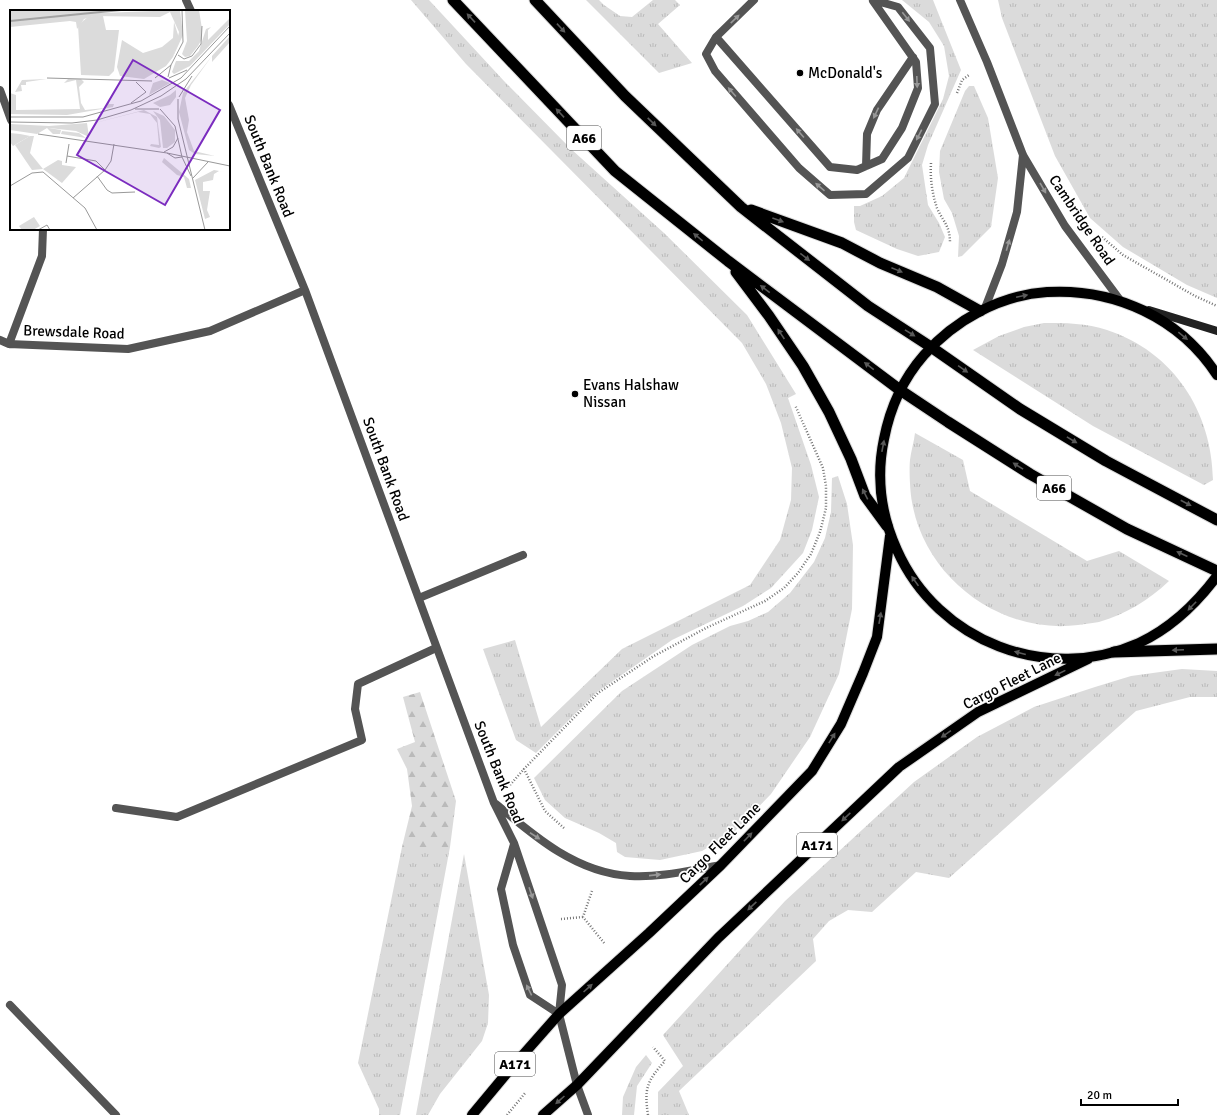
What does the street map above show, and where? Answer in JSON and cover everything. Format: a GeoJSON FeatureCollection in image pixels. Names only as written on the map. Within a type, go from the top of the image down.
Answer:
{"type":"FeatureCollection","features":[{"type":"Feature","properties":{"kind":"highway","name":"A66"},"geometry":{"type":"LineString","coordinates":[[453,0],[615,171],[728,261],[900,390],[1037,478],[1127,529],[1217,571]]}},
{"type":"Feature","properties":{"kind":"highway"},"geometry":{"type":"LineString","coordinates":[[535,0],[625,96],[741,207],[868,306],[931,347],[1020,409],[1106,461],[1217,520]]}},
{"type":"Feature","properties":{"kind":"highway"},"geometry":{"type":"LineString","coordinates":[[741,207],[842,243],[880,263],[937,287],[982,310]]}},
{"type":"Feature","properties":{"kind":"highway","name":"A66"},"geometry":{"type":"LineString","coordinates":[[728,261],[769,316],[803,366],[829,412],[851,459],[865,496],[889,531]]}},
{"type":"Feature","properties":{"kind":"highway"},"geometry":{"type":"LineString","coordinates":[[1114,652],[1217,649]]}},
{"type":"Feature","properties":{"kind":"main road"},"geometry":{"type":"LineString","coordinates":[[1217,331],[1120,300],[1093,293],[1059,291],[1011,298],[982,310],[954,327],[931,347],[909,375],[900,390],[887,422],[880,457],[880,492],[889,531],[904,566],[922,592],[945,615],[971,634],[1000,647],[1032,656],[1063,659],[1095,656],[1114,652],[1139,643],[1163,630],[1185,613],[1204,594],[1217,576]]}},
{"type":"Feature","properties":{"kind":"main road"},"geometry":{"type":"LineString","coordinates":[[1138,307],[1165,321],[1188,340],[1208,362],[1217,375]]}},
{"type":"Feature","properties":{"kind":"main road","name":"Cargo Fleet Lane"},"geometry":{"type":"LineString","coordinates":[[472,1115],[559,1014],[649,933],[721,865],[812,771],[841,724],[877,637],[882,606],[889,531]]}},
{"type":"Feature","properties":{"kind":"main road","name":"Cargo Fleet Lane"},"geometry":{"type":"LineString","coordinates":[[544,1115],[576,1085],[718,938],[899,767],[978,712],[1095,656]]}},
{"type":"Feature","properties":{"kind":"street"},"geometry":{"type":"LineString","coordinates":[[186,0],[191,10]]}},
{"type":"Feature","properties":{"kind":"street"},"geometry":{"type":"LineString","coordinates":[[754,0],[716,37],[706,54],[715,71],[798,168],[830,195],[866,194],[908,158],[935,104],[930,48],[898,8],[873,0]]}},
{"type":"Feature","properties":{"kind":"street"},"geometry":{"type":"LineString","coordinates":[[716,37],[830,168],[857,170],[882,159],[902,128],[918,88],[916,62],[873,0]]}},
{"type":"Feature","properties":{"kind":"street","name":"Cambridge Road"},"geometry":{"type":"LineString","coordinates":[[960,0],[987,62],[1023,155],[1065,226],[1120,300]]}},
{"type":"Feature","properties":{"kind":"street"},"geometry":{"type":"LineString","coordinates":[[866,166],[868,134],[877,110],[913,57]]}},
{"type":"Feature","properties":{"kind":"street"},"geometry":{"type":"LineString","coordinates":[[0,90],[10,117]]}},
{"type":"Feature","properties":{"kind":"street","name":"South Bank Road"},"geometry":{"type":"LineString","coordinates":[[230,107],[305,290],[494,803],[514,843],[562,985],[559,1014],[576,1085],[588,1115]]}},
{"type":"Feature","properties":{"kind":"street","name":"Cambridge Road"},"geometry":{"type":"LineString","coordinates":[[982,310],[1002,264],[1017,212],[1023,155]]}},
{"type":"Feature","properties":{"kind":"street"},"geometry":{"type":"LineString","coordinates":[[9,344],[42,256],[43,230]]}},
{"type":"Feature","properties":{"kind":"street","name":"Brewsdale Road"},"geometry":{"type":"LineString","coordinates":[[0,340],[9,344],[128,349],[210,331],[305,290]]}},
{"type":"Feature","properties":{"kind":"street"},"geometry":{"type":"LineString","coordinates":[[419,598],[523,555]]}},
{"type":"Feature","properties":{"kind":"street"},"geometry":{"type":"LineString","coordinates":[[116,808],[177,817],[362,740],[355,709],[358,684],[436,648]]}},
{"type":"Feature","properties":{"kind":"street"},"geometry":{"type":"LineString","coordinates":[[494,803],[529,832],[576,862],[599,871],[630,876],[653,876],[721,865]]}},
{"type":"Feature","properties":{"kind":"street","name":"South Bank Road"},"geometry":{"type":"LineString","coordinates":[[514,843],[501,889],[513,945],[530,995],[559,1014]]}},
{"type":"Feature","properties":{"kind":"street"},"geometry":{"type":"LineString","coordinates":[[10,1005],[116,1115]]}},
{"type":"Feature","properties":{"kind":"path"},"geometry":{"type":"LineString","coordinates":[[567,830],[544,811],[524,769],[598,693],[654,656],[706,628],[765,601],[784,588],[811,554],[820,532],[826,508],[826,486],[823,468],[795,405]]}},
{"type":"Feature","properties":{"kind":"path"},"geometry":{"type":"LineString","coordinates":[[583,917],[594,886]]}},
{"type":"Feature","properties":{"kind":"path"},"geometry":{"type":"LineString","coordinates":[[554,920],[583,917]]}},
{"type":"Feature","properties":{"kind":"path"},"geometry":{"type":"LineString","coordinates":[[583,917],[606,946]]}},
{"type":"Feature","properties":{"kind":"path"},"geometry":{"type":"LineString","coordinates":[[648,1115],[645,1098],[651,1076],[665,1061],[653,1047]]}},
{"type":"Feature","properties":{"kind":"path"},"geometry":{"type":"LineString","coordinates":[[507,1115],[526,1092]]}},
{"type":"Feature","properties":{"kind":"green space"},"geometry":{"type":"Polygon","coordinates":[[[411,0],[429,0],[504,81],[571,149],[664,233],[747,315],[796,394],[788,398],[811,465],[819,497],[812,530],[803,553],[771,588],[743,606],[672,640],[597,692],[536,753],[516,740],[483,649],[515,640],[541,727],[622,649],[750,585],[780,540],[791,500],[792,468],[781,423],[766,384],[742,343],[466,64],[411,0]]]}},
{"type":"Feature","properties":{"kind":"green space"},"geometry":{"type":"Polygon","coordinates":[[[586,0],[599,0],[620,16],[632,17],[653,0],[675,0],[680,5],[658,24],[692,63],[659,73],[586,0]]]}},
{"type":"Feature","properties":{"kind":"green space"},"geometry":{"type":"Polygon","coordinates":[[[902,0],[933,0],[961,70],[928,145],[922,165],[928,205],[939,223],[945,237],[939,252],[918,256],[897,249],[856,230],[854,222],[854,206],[860,206],[882,196],[904,178],[943,99],[949,76],[944,46],[929,22],[902,0]]]}},
{"type":"Feature","properties":{"kind":"green space"},"geometry":{"type":"Polygon","coordinates":[[[998,0],[1217,0],[1217,298],[1187,285],[1123,247],[1090,218],[1055,156],[1002,18],[998,0]]]}},
{"type":"Feature","properties":{"kind":"green space"},"geometry":{"type":"Polygon","coordinates":[[[969,86],[974,86],[988,118],[998,178],[991,227],[962,256],[958,257],[959,236],[952,213],[944,199],[939,172],[940,151],[965,91],[969,86]]]}},
{"type":"Feature","properties":{"kind":"green space"},"geometry":{"type":"Polygon","coordinates":[[[1044,323],[1068,323],[1107,330],[1131,340],[1152,353],[1170,369],[1185,388],[1197,408],[1211,455],[1213,480],[1204,485],[1093,426],[973,350],[999,336],[1024,327],[1044,323]]]}},
{"type":"Feature","properties":{"kind":"green space"},"geometry":{"type":"Polygon","coordinates":[[[915,433],[963,460],[970,491],[1087,561],[1119,551],[1169,581],[1137,606],[1119,615],[1099,622],[1078,625],[1050,626],[1022,621],[996,611],[971,596],[950,577],[933,555],[920,530],[912,502],[910,481],[910,460],[915,433]]]}},
{"type":"Feature","properties":{"kind":"green space"},"geometry":{"type":"Polygon","coordinates":[[[838,476],[847,504],[853,545],[852,609],[839,674],[810,737],[771,794],[735,831],[702,851],[660,860],[625,857],[617,852],[616,843],[599,833],[565,818],[545,800],[534,778],[622,691],[692,645],[730,626],[748,621],[768,612],[790,593],[814,562],[825,538],[831,512],[832,478],[838,476]]]}},
{"type":"Feature","properties":{"kind":"green space"},"geometry":{"type":"Polygon","coordinates":[[[1182,669],[1217,671],[1217,697],[1190,697],[1136,711],[949,878],[916,872],[872,912],[848,910],[829,921],[813,939],[816,961],[679,1091],[689,1115],[658,1115],[658,1092],[683,1066],[663,1035],[785,901],[914,782],[977,737],[1034,707],[1131,676],[1182,669]]]}},
{"type":"Feature","properties":{"kind":"green space"},"geometry":{"type":"Polygon","coordinates":[[[420,692],[456,801],[450,847],[402,847],[412,806],[407,769],[397,749],[415,742],[403,697],[420,692]]]}},
{"type":"Feature","properties":{"kind":"green space"},"geometry":{"type":"Polygon","coordinates":[[[402,847],[450,847],[400,1115],[379,1115],[379,1109],[358,1063],[402,847]]]}},
{"type":"Feature","properties":{"kind":"green space"},"geometry":{"type":"Polygon","coordinates":[[[464,854],[489,995],[488,1023],[482,1041],[440,1094],[428,1115],[416,1115],[464,854]]]}},
{"type":"Feature","properties":{"kind":"green space"},"geometry":{"type":"Polygon","coordinates":[[[646,1055],[652,1063],[637,1086],[634,1115],[622,1115],[623,1097],[636,1067],[646,1055]]]}},
{"type":"Feature","properties":{"kind":"place","name":"McDonald's"},"geometry":{"type":"Point","coordinates":[800,73]}},
{"type":"Feature","properties":{"kind":"place","name":"Evans Halshaw Nissan"},"geometry":{"type":"Point","coordinates":[575,394]}}]}
